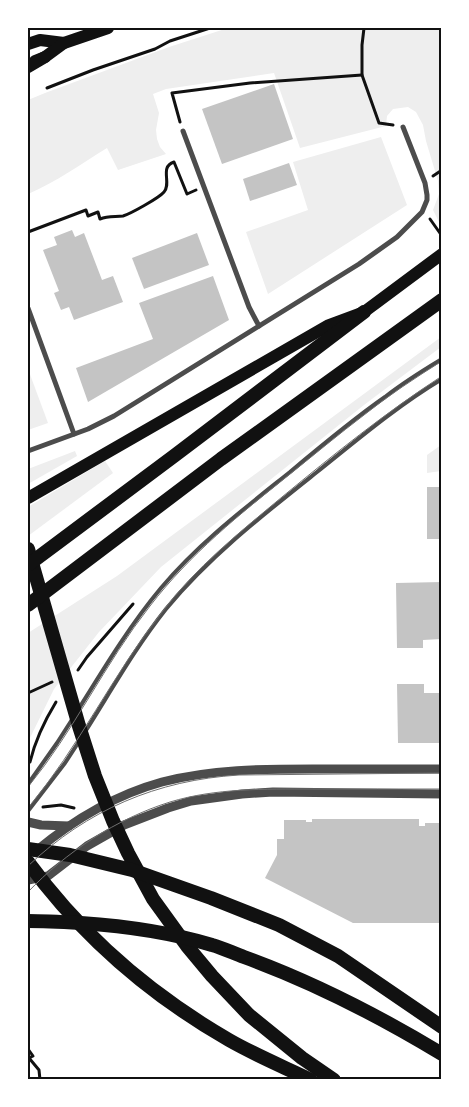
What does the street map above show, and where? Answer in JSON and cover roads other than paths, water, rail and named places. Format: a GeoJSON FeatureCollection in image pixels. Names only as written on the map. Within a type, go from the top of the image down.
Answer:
{"type":"FeatureCollection","features":[{"type":"Feature","properties":{"kind":"highway"},"geometry":{"type":"LineString","coordinates":[[28,605],[221,459],[442,300]]}},
{"type":"Feature","properties":{"kind":"highway"},"geometry":{"type":"LineString","coordinates":[[423,314],[442,310]]}},
{"type":"Feature","properties":{"kind":"highway"},"geometry":{"type":"LineString","coordinates":[[28,565],[364,312]]}},
{"type":"Feature","properties":{"kind":"highway"},"geometry":{"type":"LineString","coordinates":[[28,549],[95,776],[116,829],[153,899],[187,946],[249,1015],[302,1058],[334,1080]]}},
{"type":"Feature","properties":{"kind":"highway"},"geometry":{"type":"LineString","coordinates":[[28,849],[70,855],[132,870],[279,925],[338,956],[442,1027]]}},
{"type":"Feature","properties":{"kind":"highway"},"geometry":{"type":"LineString","coordinates":[[28,862],[67,912],[141,982],[229,1040],[311,1080]]}},
{"type":"Feature","properties":{"kind":"highway"},"geometry":{"type":"LineString","coordinates":[[28,922],[42,921],[107,925],[152,931],[212,945],[263,963],[320,987],[442,1054]]}},
{"type":"Feature","properties":{"kind":"main road"},"geometry":{"type":"LineString","coordinates":[[28,67],[64,43],[108,28]]}},
{"type":"Feature","properties":{"kind":"main road"},"geometry":{"type":"LineString","coordinates":[[28,44],[40,40],[64,43]]}},
{"type":"Feature","properties":{"kind":"main road"},"geometry":{"type":"LineString","coordinates":[[28,63],[45,57]]}},
{"type":"Feature","properties":{"kind":"main road"},"geometry":{"type":"LineString","coordinates":[[28,498],[329,325],[364,312],[442,254]]}},
{"type":"Feature","properties":{"kind":"street"},"geometry":{"type":"LineString","coordinates":[[28,451],[88,429],[114,416],[359,264],[397,237],[422,212],[427,195],[425,183],[403,127]]}},
{"type":"Feature","properties":{"kind":"street"},"geometry":{"type":"LineString","coordinates":[[183,131],[249,307],[259,326]]}},
{"type":"Feature","properties":{"kind":"street"},"geometry":{"type":"LineString","coordinates":[[28,308],[74,434]]}},
{"type":"Feature","properties":{"kind":"street"},"geometry":{"type":"LineString","coordinates":[[28,870],[33,854],[69,826],[92,811],[136,791],[161,783],[206,773],[253,770],[442,769]]}},
{"type":"Feature","properties":{"kind":"street"},"geometry":{"type":"LineString","coordinates":[[28,880],[48,876],[87,846],[124,825],[191,801],[273,792],[442,794]]}},
{"type":"Feature","properties":{"kind":"street"},"geometry":{"type":"LineString","coordinates":[[28,822],[41,825],[69,826]]}},
{"type":"Feature","properties":{"kind":"lane"},"geometry":{"type":"LineString","coordinates":[[28,784],[57,744],[109,660],[134,624],[161,588],[185,562],[229,521],[346,426],[385,396],[442,359]]}},
{"type":"Feature","properties":{"kind":"lane"},"geometry":{"type":"LineString","coordinates":[[28,811],[65,763],[140,644],[167,608],[201,570],[253,524],[367,431],[442,379]]}},
{"type":"Feature","properties":{"kind":"tram line"},"geometry":{"type":"LineString","coordinates":[[28,787],[60,743],[118,650],[165,587],[182,569],[234,520],[271,489],[373,408],[442,361]]}},
{"type":"Feature","properties":{"kind":"tram line"},"geometry":{"type":"LineString","coordinates":[[28,808],[64,760],[144,636],[189,580],[234,537],[320,466],[380,419],[442,376]]}},
{"type":"Feature","properties":{"kind":"tram line"},"geometry":{"type":"LineString","coordinates":[[28,866],[74,829],[99,814],[125,801],[180,783],[239,775],[442,773]]}},
{"type":"Feature","properties":{"kind":"tram line"},"geometry":{"type":"LineString","coordinates":[[28,892],[75,850],[111,827],[150,809],[187,797],[259,789],[442,789]]}}]}
